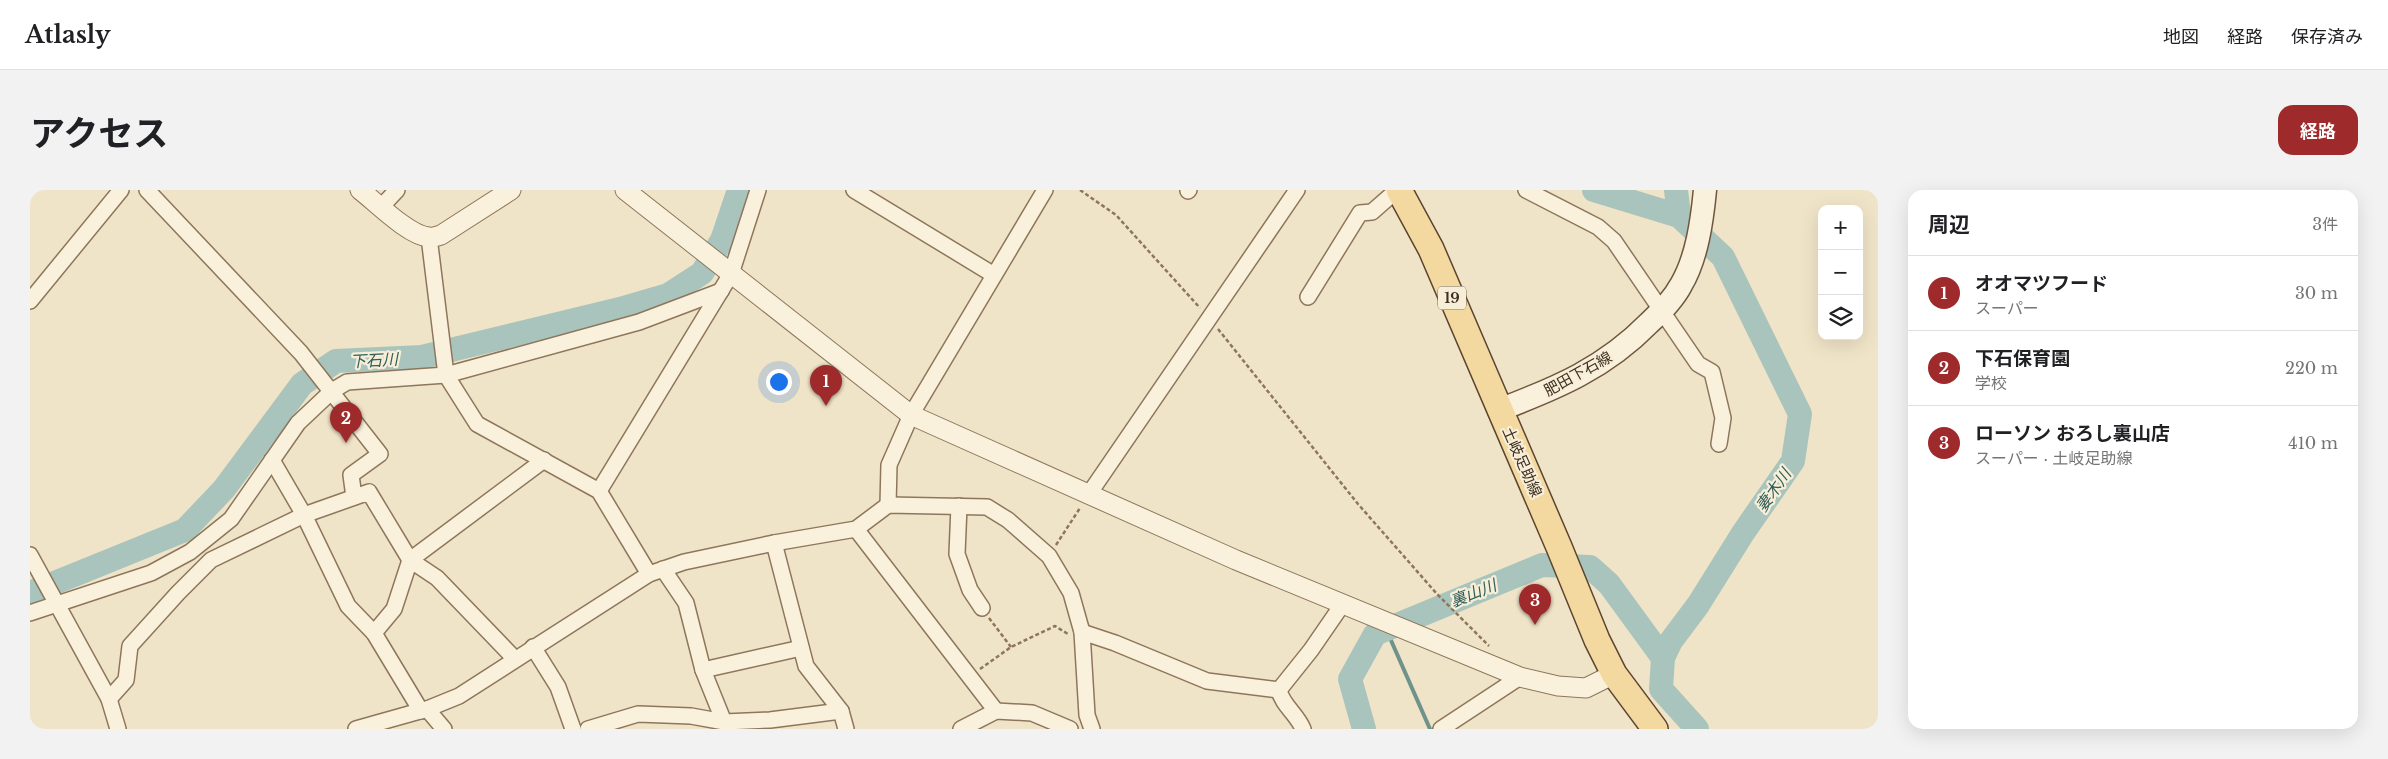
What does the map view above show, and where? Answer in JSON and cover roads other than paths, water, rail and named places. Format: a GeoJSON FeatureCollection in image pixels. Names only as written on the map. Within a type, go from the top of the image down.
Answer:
{"type":"FeatureCollection","features":[{"type":"Feature","properties":{"kind":"main road","name":"土岐足助線"},"geometry":{"type":"LineString","coordinates":[[1398,190],[1431,249],[1597,640],[1614,674],[1655,729]]}},
{"type":"Feature","properties":{"kind":"main road","name":"肥田下石線"},"geometry":{"type":"LineString","coordinates":[[1499,410],[1550,391],[1607,361],[1633,340],[1663,309],[1681,285],[1692,258],[1704,200]]}},
{"type":"Feature","properties":{"kind":"street"},"geometry":{"type":"LineString","coordinates":[[30,301],[121,190]]}},
{"type":"Feature","properties":{"kind":"street"},"geometry":{"type":"LineString","coordinates":[[146,190],[301,353],[332,390],[380,454],[352,475],[354,497]]}},
{"type":"Feature","properties":{"kind":"street"},"geometry":{"type":"LineString","coordinates":[[360,190],[405,226],[430,238],[441,235],[511,190]]}},
{"type":"Feature","properties":{"kind":"street"},"geometry":{"type":"LineString","coordinates":[[382,207],[397,190]]}},
{"type":"Feature","properties":{"kind":"street"},"geometry":{"type":"LineString","coordinates":[[625,190],[694,246],[911,414],[1342,605],[1520,677],[1558,686],[1586,688],[1614,674]]}},
{"type":"Feature","properties":{"kind":"street"},"geometry":{"type":"LineString","coordinates":[[854,190],[994,275]]}},
{"type":"Feature","properties":{"kind":"street"},"geometry":{"type":"LineString","coordinates":[[888,505],[890,465],[911,414],[1045,190]]}},
{"type":"Feature","properties":{"kind":"street"},"geometry":{"type":"LineString","coordinates":[[1088,494],[1297,190]]}},
{"type":"Feature","properties":{"kind":"street"},"geometry":{"type":"LineString","coordinates":[[1308,297],[1360,212],[1372,212],[1398,190]]}},
{"type":"Feature","properties":{"kind":"street"},"geometry":{"type":"LineString","coordinates":[[1526,190],[1603,232],[1614,241],[1635,274],[1663,309],[1698,364],[1712,372],[1723,418],[1719,444]]}},
{"type":"Feature","properties":{"kind":"street"},"geometry":{"type":"LineString","coordinates":[[599,491],[732,274],[760,192]]}},
{"type":"Feature","properties":{"kind":"street"},"geometry":{"type":"LineString","coordinates":[[430,238],[439,330],[446,375],[478,424],[599,491],[656,571],[686,604],[704,670],[724,722]]}},
{"type":"Feature","properties":{"kind":"street"},"geometry":{"type":"LineString","coordinates":[[30,612],[151,573],[190,552],[231,519],[298,423],[332,390],[347,382],[446,375],[639,322],[721,292]]}},
{"type":"Feature","properties":{"kind":"street"},"geometry":{"type":"LineString","coordinates":[[272,460],[304,515],[348,606],[374,633],[424,710],[444,729]]}},
{"type":"Feature","properties":{"kind":"street"},"geometry":{"type":"LineString","coordinates":[[374,633],[394,610],[410,560],[544,460]]}},
{"type":"Feature","properties":{"kind":"street"},"geometry":{"type":"LineString","coordinates":[[109,699],[126,680],[130,646],[211,560],[304,515],[369,492],[410,560],[436,578],[515,659]]}},
{"type":"Feature","properties":{"kind":"street"},"geometry":{"type":"LineString","coordinates":[[356,729],[424,710],[459,696],[656,571],[684,562],[774,543],[856,529],[888,505],[986,507],[1008,520],[1049,556],[1071,593],[1082,632],[1087,715],[1092,729]]}},
{"type":"Feature","properties":{"kind":"street"},"geometry":{"type":"LineString","coordinates":[[960,506],[957,554],[970,590],[982,608]]}},
{"type":"Feature","properties":{"kind":"street"},"geometry":{"type":"LineString","coordinates":[[856,529],[996,711]]}},
{"type":"Feature","properties":{"kind":"street"},"geometry":{"type":"LineString","coordinates":[[774,543],[806,666],[841,711],[846,729]]}},
{"type":"Feature","properties":{"kind":"street"},"geometry":{"type":"LineString","coordinates":[[32,558],[109,699],[118,729]]}},
{"type":"Feature","properties":{"kind":"street"},"geometry":{"type":"LineString","coordinates":[[1279,690],[1342,605]]}},
{"type":"Feature","properties":{"kind":"street"},"geometry":{"type":"LineString","coordinates":[[1082,632],[1115,643],[1207,681],[1279,690]]}},
{"type":"Feature","properties":{"kind":"street"},"geometry":{"type":"LineString","coordinates":[[534,647],[558,687],[573,729]]}},
{"type":"Feature","properties":{"kind":"street"},"geometry":{"type":"LineString","coordinates":[[704,670],[801,648]]}},
{"type":"Feature","properties":{"kind":"street"},"geometry":{"type":"LineString","coordinates":[[1441,729],[1520,677]]}},
{"type":"Feature","properties":{"kind":"street"},"geometry":{"type":"LineString","coordinates":[[1279,690],[1281,699],[1298,718],[1303,729]]}},
{"type":"Feature","properties":{"kind":"street"},"geometry":{"type":"LineString","coordinates":[[588,729],[638,714],[692,722],[724,722],[770,720],[841,711]]}},
{"type":"Feature","properties":{"kind":"street"},"geometry":{"type":"LineString","coordinates":[[961,729],[996,711],[1032,713],[1070,729]]}},
{"type":"Feature","properties":{"kind":"waterway","name":"下石川"},"geometry":{"type":"LineString","coordinates":[[30,593],[185,530],[224,489],[302,384],[336,361],[422,357],[620,309],[668,295],[702,273],[722,240],[739,190]]}},
{"type":"Feature","properties":{"kind":"waterway","name":"妻木川"},"geometry":{"type":"LineString","coordinates":[[1594,190],[1679,216],[1723,257],[1800,414],[1793,461],[1743,533],[1698,605],[1671,641],[1663,658],[1661,689],[1697,729]]}},
{"type":"Feature","properties":{"kind":"waterway"},"geometry":{"type":"LineString","coordinates":[[1676,190],[1679,216]]}},
{"type":"Feature","properties":{"kind":"waterway","name":"裏山川"},"geometry":{"type":"LineString","coordinates":[[1364,729],[1350,679],[1375,634],[1542,565],[1590,567],[1609,584],[1663,658]]}},
{"type":"Feature","properties":{"kind":"waterway"},"geometry":{"type":"LineString","coordinates":[[1386,629],[1430,729]]}},
{"type":"Feature","properties":{"kind":"place","name":"オオマツフード"},"geometry":{"type":"Point","coordinates":[826,406]}},
{"type":"Feature","properties":{"kind":"place","name":"下石保育園"},"geometry":{"type":"Point","coordinates":[346,443]}},
{"type":"Feature","properties":{"kind":"place","name":"ローソン おろし裏山店"},"geometry":{"type":"Point","coordinates":[1535,625]}}]}
